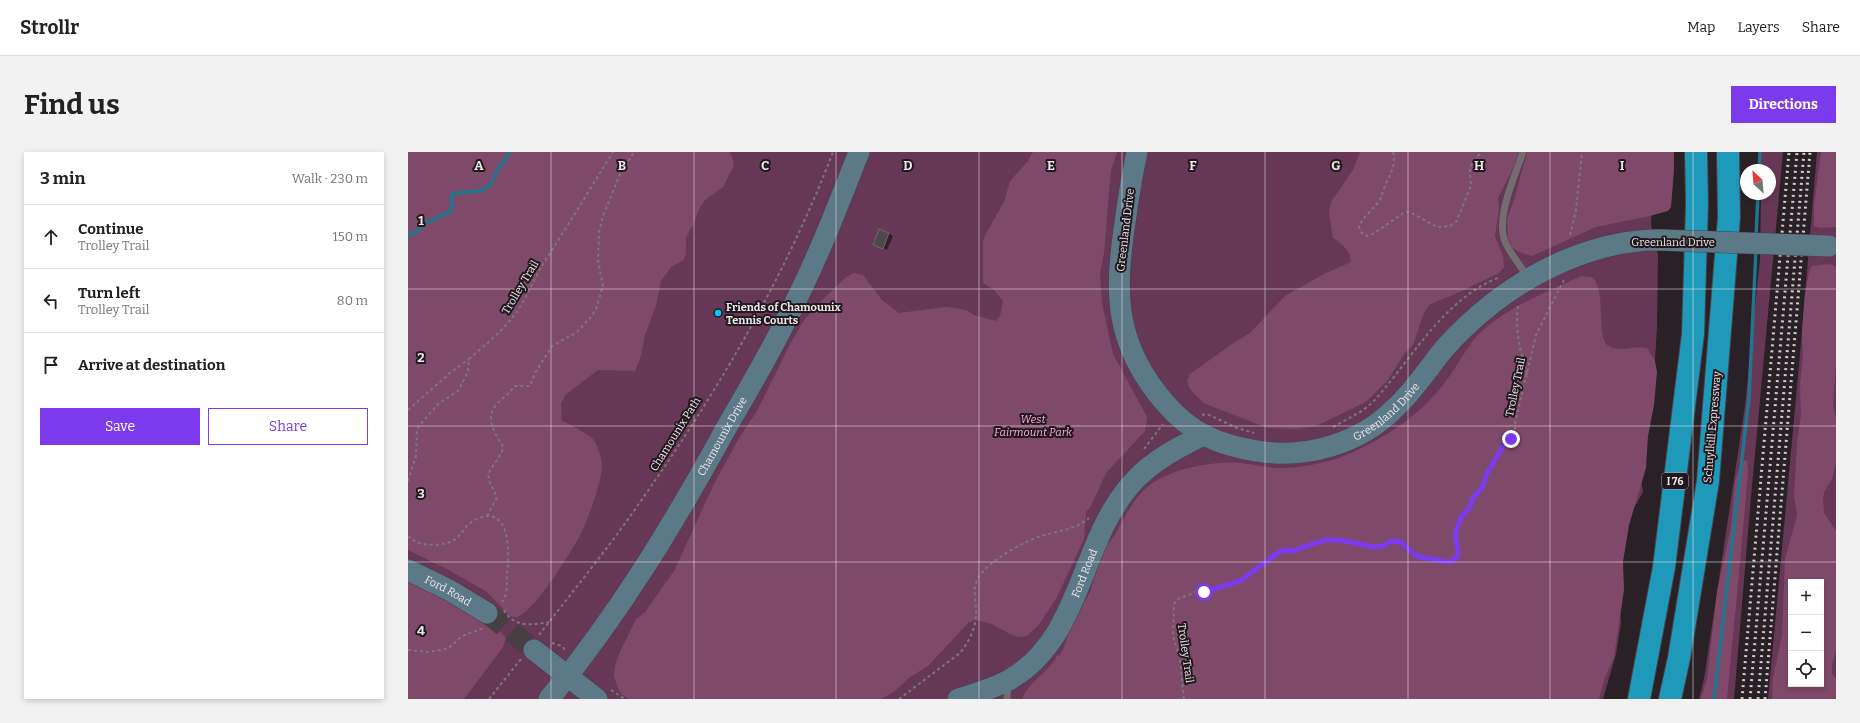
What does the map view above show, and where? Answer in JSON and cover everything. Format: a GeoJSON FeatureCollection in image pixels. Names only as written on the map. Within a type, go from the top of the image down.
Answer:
{"type":"FeatureCollection","features":[{"type":"Feature","properties":{"kind":"highway","name":"I 76"},"geometry":{"type":"LineString","coordinates":[[1639,699],[1664,567],[1693,334],[1697,204],[1696,152]]}},
{"type":"Feature","properties":{"kind":"highway","name":"Schuylkill Expressway"},"geometry":{"type":"LineString","coordinates":[[1670,699],[1680,658],[1708,481],[1729,217],[1728,152]]}},
{"type":"Feature","properties":{"kind":"main road","name":"Chamounix Drive"},"geometry":{"type":"LineString","coordinates":[[549,699],[613,613],[700,475],[790,313],[830,227],[859,152]]}},
{"type":"Feature","properties":{"kind":"main road","name":"Greenland Drive"},"geometry":{"type":"LineString","coordinates":[[1137,152],[1130,188],[1119,269],[1120,307],[1125,333],[1132,354],[1149,384],[1180,419],[1201,426],[1218,442],[1247,449],[1279,453],[1321,449],[1353,438],[1371,428],[1394,409],[1452,340],[1515,281],[1600,247],[1631,240],[1833,246]]}},
{"type":"Feature","properties":{"kind":"main road","name":"Ford Road"},"geometry":{"type":"LineString","coordinates":[[958,699],[1008,690],[1053,640],[1074,598],[1089,558],[1103,527],[1132,482],[1201,426]]}},
{"type":"Feature","properties":{"kind":"main road","name":"Ford Road"},"geometry":{"type":"LineString","coordinates":[[408,570],[493,612]]}},
{"type":"Feature","properties":{"kind":"main road"},"geometry":{"type":"LineString","coordinates":[[535,648],[566,676],[597,699]]}},
{"type":"Feature","properties":{"kind":"lane"},"geometry":{"type":"LineString","coordinates":[[1515,281],[1508,248],[1503,236],[1504,211],[1524,152]]}},
{"type":"Feature","properties":{"kind":"path","name":"Trolley Trail"},"geometry":{"type":"LineString","coordinates":[[408,410],[450,372],[469,359],[512,318],[613,152]]}},
{"type":"Feature","properties":{"kind":"path"},"geometry":{"type":"LineString","coordinates":[[487,516],[497,497],[490,483],[488,474],[502,452],[503,447],[493,430],[490,420],[491,415],[496,404],[511,392],[514,386],[530,386],[537,369],[552,346],[577,332],[591,317],[596,309],[603,286],[598,260],[599,232],[603,216],[620,174],[634,152]]}},
{"type":"Feature","properties":{"kind":"path","name":"Chamounix Path"},"geometry":{"type":"LineString","coordinates":[[490,699],[535,648],[549,622],[618,533],[675,451],[734,355],[794,243],[833,152]]}},
{"type":"Feature","properties":{"kind":"path"},"geometry":{"type":"LineString","coordinates":[[1393,152],[1395,159],[1390,177],[1384,187],[1380,199],[1368,215],[1362,219],[1359,228],[1361,232],[1367,236],[1373,234],[1405,212],[1410,212],[1437,227],[1450,226],[1456,222],[1471,186],[1471,165],[1480,152]]}},
{"type":"Feature","properties":{"kind":"path"},"geometry":{"type":"LineString","coordinates":[[1570,235],[1576,210],[1581,152]]}},
{"type":"Feature","properties":{"kind":"path","name":"Trolley Trail"},"geometry":{"type":"LineString","coordinates":[[1184,699],[1180,660],[1173,636],[1174,604],[1178,599],[1240,581],[1279,552],[1287,550],[1293,551],[1325,540],[1339,540],[1374,547],[1383,546],[1390,542],[1396,541],[1401,542],[1416,556],[1448,562],[1457,556],[1458,551],[1455,535],[1461,517],[1471,506],[1472,499],[1482,488],[1487,473],[1505,443],[1511,439],[1515,432],[1515,423],[1536,335],[1564,280]]}},
{"type":"Feature","properties":{"kind":"path"},"geometry":{"type":"LineString","coordinates":[[1332,427],[1355,415],[1373,402],[1422,341],[1460,301],[1476,288],[1515,281],[1518,300],[1516,324],[1519,349],[1527,375]]}},
{"type":"Feature","properties":{"kind":"path"},"geometry":{"type":"LineString","coordinates":[[408,481],[416,456],[417,430],[438,404],[458,391],[468,372],[469,359]]}},
{"type":"Feature","properties":{"kind":"path"},"geometry":{"type":"LineString","coordinates":[[1201,426],[1207,414],[1237,428],[1255,433]]}},
{"type":"Feature","properties":{"kind":"path"},"geometry":{"type":"LineString","coordinates":[[1140,454],[1165,423]]}},
{"type":"Feature","properties":{"kind":"path"},"geometry":{"type":"LineString","coordinates":[[899,699],[960,653],[968,643],[977,612],[975,585],[978,578],[985,570],[1010,551],[1024,543],[1076,527],[1092,515]]}},
{"type":"Feature","properties":{"kind":"path"},"geometry":{"type":"LineString","coordinates":[[408,536],[418,543],[445,543],[459,536],[472,522],[487,516],[501,521],[504,525],[508,543],[506,595],[482,630],[462,636],[450,647],[442,650],[427,652],[408,650]]}},
{"type":"Feature","properties":{"kind":"path"},"geometry":{"type":"LineString","coordinates":[[493,612],[506,614],[514,621],[523,624],[549,622]]}},
{"type":"Feature","properties":{"kind":"path"},"geometry":{"type":"LineString","coordinates":[[535,648],[562,646],[565,650]]}},
{"type":"Feature","properties":{"kind":"green space","name":"West Fairmount Park"},"geometry":{"type":"Polygon","coordinates":[[[408,152],[1655,152],[1651,224],[1658,255],[1657,327],[1654,376],[1638,461],[1643,492],[1629,517],[1618,574],[1621,623],[1616,654],[1603,699],[408,699],[408,152]]]}},
{"type":"Feature","properties":{"kind":"green space"},"geometry":{"type":"Polygon","coordinates":[[[408,152],[730,152],[734,162],[733,168],[723,187],[705,200],[699,209],[686,238],[686,253],[684,260],[671,267],[661,281],[656,306],[645,335],[641,356],[635,371],[598,370],[565,395],[561,404],[562,421],[588,435],[595,441],[602,462],[600,481],[587,520],[569,555],[542,594],[524,613],[516,618],[509,615],[487,592],[447,569],[408,550],[408,152]]]}},
{"type":"Feature","properties":{"kind":"green space"},"geometry":{"type":"Polygon","coordinates":[[[1033,152],[1117,152],[1111,170],[1104,253],[1100,273],[1102,303],[1113,354],[1147,417],[1145,431],[1106,473],[1091,506],[1086,512],[1084,539],[1057,597],[1038,626],[1027,636],[1020,637],[1014,636],[989,623],[975,620],[968,623],[928,666],[910,677],[895,691],[881,699],[629,699],[621,694],[614,676],[615,666],[618,656],[636,619],[645,612],[674,571],[714,484],[739,438],[757,411],[789,346],[804,320],[844,279],[853,273],[863,275],[882,300],[899,313],[945,307],[966,310],[974,315],[996,321],[1000,316],[1003,301],[994,290],[983,283],[983,241],[1004,202],[1010,181],[1028,161],[1033,152]]]}},
{"type":"Feature","properties":{"kind":"green space"},"geometry":{"type":"Polygon","coordinates":[[[1360,152],[1520,152],[1519,157],[1498,198],[1499,209],[1495,236],[1503,256],[1504,267],[1499,273],[1453,295],[1430,304],[1424,313],[1413,345],[1404,354],[1388,380],[1366,402],[1316,426],[1297,429],[1268,428],[1203,403],[1190,389],[1187,381],[1190,374],[1250,333],[1285,296],[1324,274],[1351,262],[1347,251],[1333,238],[1329,212],[1331,202],[1353,170],[1360,152]]]}},
{"type":"Feature","properties":{"kind":"green space"},"geometry":{"type":"Polygon","coordinates":[[[1527,152],[1674,152],[1671,207],[1668,211],[1650,216],[1596,227],[1532,256],[1522,253],[1512,248],[1508,240],[1507,219],[1515,197],[1527,152]]]}},
{"type":"Feature","properties":{"kind":"green space"},"geometry":{"type":"Polygon","coordinates":[[[1761,152],[1783,152],[1734,699],[1699,699],[1704,679],[1745,406],[1760,258],[1761,200],[1776,200],[1776,164],[1761,164],[1761,152]]]}},
{"type":"Feature","properties":{"kind":"green space"},"geometry":{"type":"Polygon","coordinates":[[[1817,152],[1836,152],[1836,699],[1768,699],[1817,152]]]}},
{"type":"Feature","properties":{"kind":"green space"},"geometry":{"type":"Polygon","coordinates":[[[1821,152],[1836,152],[1836,227],[1820,228],[1814,226],[1814,205],[1821,152]]]}},
{"type":"Feature","properties":{"kind":"green space"},"geometry":{"type":"Polygon","coordinates":[[[1830,264],[1836,267],[1836,365],[1833,406],[1836,419],[1836,463],[1832,479],[1824,492],[1823,501],[1824,513],[1836,531],[1836,650],[1832,665],[1832,673],[1836,680],[1836,699],[1772,699],[1773,677],[1782,636],[1785,559],[1797,515],[1794,497],[1797,442],[1801,415],[1800,384],[1803,357],[1802,331],[1805,293],[1809,271],[1812,266],[1830,264]]]}},
{"type":"Feature","properties":{"kind":"green space"},"geometry":{"type":"Polygon","coordinates":[[[1581,276],[1592,277],[1597,284],[1601,303],[1601,325],[1605,342],[1610,347],[1619,349],[1638,347],[1647,348],[1655,361],[1657,372],[1654,405],[1648,436],[1646,468],[1629,525],[1623,562],[1624,590],[1614,657],[1605,677],[1599,699],[1022,699],[1029,687],[1053,663],[1057,656],[1060,655],[1066,643],[1070,626],[1078,610],[1090,592],[1093,584],[1097,558],[1110,542],[1128,511],[1145,489],[1166,476],[1191,467],[1217,463],[1229,463],[1287,468],[1325,462],[1339,458],[1369,445],[1398,427],[1424,406],[1446,381],[1477,336],[1494,321],[1518,306],[1581,276]]]}},
{"type":"Feature","properties":{"kind":"green space"},"geometry":{"type":"Polygon","coordinates":[[[1745,460],[1747,461],[1748,471],[1727,699],[1701,699],[1707,679],[1717,592],[1731,527],[1735,481],[1741,463],[1745,460]]]}},
{"type":"Feature","properties":{"kind":"green space"},"geometry":{"type":"Polygon","coordinates":[[[408,580],[495,626],[506,638],[503,647],[464,699],[408,699],[408,580]]]}},
{"type":"Feature","properties":{"kind":"building"},"geometry":{"type":"Polygon","coordinates":[[[879,229],[889,233],[883,249],[873,245],[879,229]]]}},
{"type":"Feature","properties":{"kind":"waterway"},"geometry":{"type":"LineString","coordinates":[[408,235],[415,233],[426,223],[450,212],[453,206],[451,196],[455,193],[480,191],[490,185],[498,169],[510,152]]}},
{"type":"Feature","properties":{"kind":"waterway"},"geometry":{"type":"LineString","coordinates":[[1759,164],[1760,152]]}},
{"type":"Feature","properties":{"kind":"waterway"},"geometry":{"type":"LineString","coordinates":[[1756,237],[1758,200]]}},
{"type":"Feature","properties":{"kind":"waterway"},"geometry":{"type":"LineString","coordinates":[[1714,699],[1749,398],[1756,249]]}},
{"type":"Feature","properties":{"kind":"tunnel"},"geometry":{"type":"LineString","coordinates":[[487,613],[534,650]]}},
{"type":"Feature","properties":{"kind":"railway"},"geometry":{"type":"LineString","coordinates":[[1742,699],[1789,152]]}},
{"type":"Feature","properties":{"kind":"railway"},"geometry":{"type":"LineString","coordinates":[[1750,699],[1797,152]]}},
{"type":"Feature","properties":{"kind":"railway"},"geometry":{"type":"LineString","coordinates":[[1758,699],[1804,152]]}},
{"type":"Feature","properties":{"kind":"railway"},"geometry":{"type":"LineString","coordinates":[[1765,699],[1810,152]]}},
{"type":"Feature","properties":{"kind":"place","name":"Friends of Chamounix Tennis Courts"},"geometry":{"type":"Point","coordinates":[718,313]}},
{"type":"Feature","properties":{"kind":"route"},"geometry":{"type":"LineString","coordinates":[[1204,592],[1240,581],[1279,552],[1287,550],[1293,551],[1325,540],[1339,540],[1374,547],[1383,546],[1390,542],[1396,541],[1401,542],[1416,556],[1448,562],[1453,560],[1457,556],[1458,551],[1455,542],[1455,535],[1461,517],[1471,506],[1472,499],[1485,483],[1487,473],[1501,448],[1511,439]]}}]}
